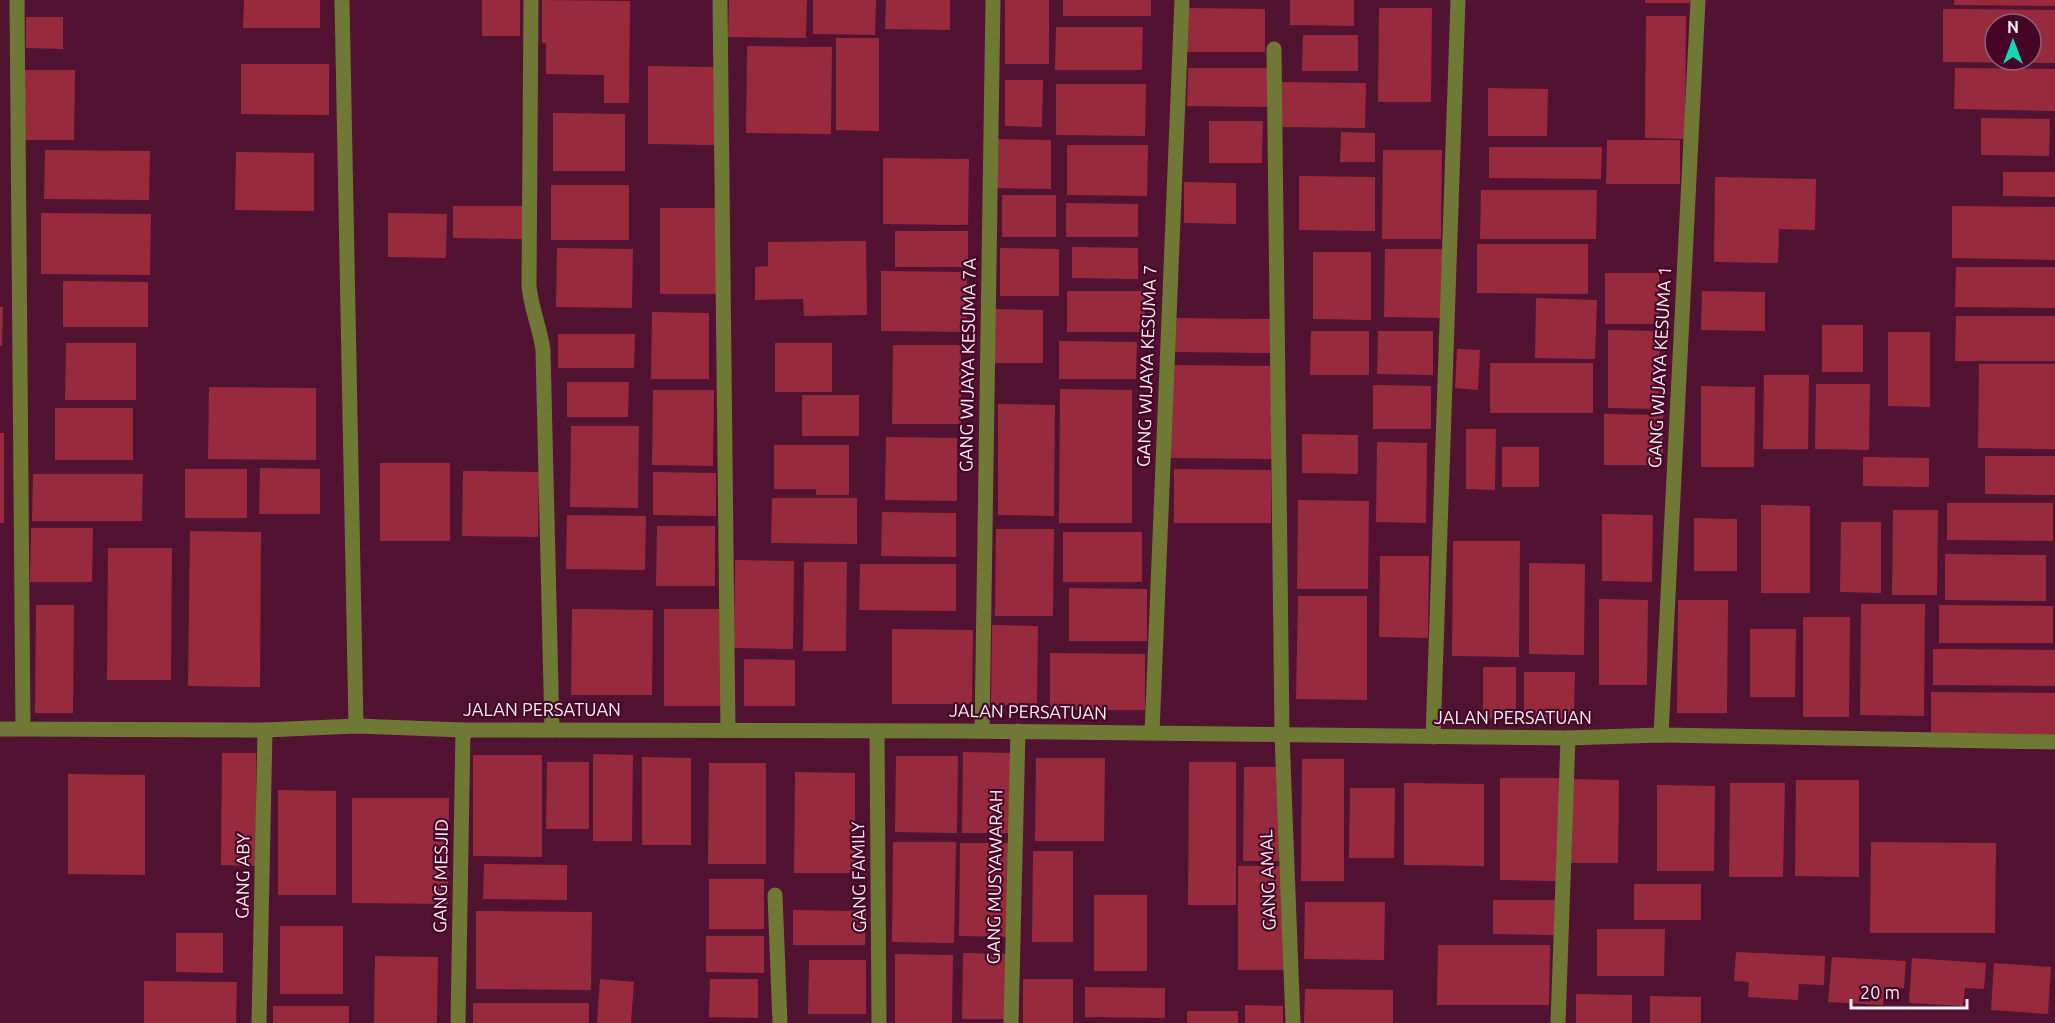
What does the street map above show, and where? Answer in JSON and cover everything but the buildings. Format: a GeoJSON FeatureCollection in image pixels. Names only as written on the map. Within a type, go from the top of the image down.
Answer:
{"type":"FeatureCollection","features":[{"type":"Feature","properties":{"kind":"street"},"geometry":{"type":"LineString","coordinates":[[16,0],[22,729]]}},
{"type":"Feature","properties":{"kind":"street"},"geometry":{"type":"LineString","coordinates":[[342,0],[356,726]]}},
{"type":"Feature","properties":{"kind":"street"},"geometry":{"type":"LineString","coordinates":[[531,0],[529,286],[543,350],[552,730]]}},
{"type":"Feature","properties":{"kind":"street"},"geometry":{"type":"LineString","coordinates":[[720,0],[728,730]]}},
{"type":"Feature","properties":{"kind":"street","name":"GANG WIJAYA KESUMA 7A"},"geometry":{"type":"LineString","coordinates":[[982,731],[993,0]]}},
{"type":"Feature","properties":{"kind":"street","name":"GANG WIJAYA KESUMA 7"},"geometry":{"type":"LineString","coordinates":[[1152,733],[1182,0]]}},
{"type":"Feature","properties":{"kind":"street"},"geometry":{"type":"LineString","coordinates":[[1433,737],[1458,0]]}},
{"type":"Feature","properties":{"kind":"street","name":"GANG WIJAYA KESUMA 1"},"geometry":{"type":"LineString","coordinates":[[1661,735],[1698,0]]}},
{"type":"Feature","properties":{"kind":"street","name":"GANG AMAL"},"geometry":{"type":"LineString","coordinates":[[1274,49],[1282,735],[1293,1023]]}},
{"type":"Feature","properties":{"kind":"street","name":"JALAN PERSATUAN"},"geometry":{"type":"LineString","coordinates":[[0,729],[265,729],[356,726],[463,730],[1017,731],[1568,738],[1661,735],[2055,742]]}},
{"type":"Feature","properties":{"kind":"street","name":"GANG ABY"},"geometry":{"type":"LineString","coordinates":[[259,1023],[265,729]]}},
{"type":"Feature","properties":{"kind":"street","name":"GANG MESJID"},"geometry":{"type":"LineString","coordinates":[[458,1023],[463,730]]}},
{"type":"Feature","properties":{"kind":"street","name":"GANG FAMILY"},"geometry":{"type":"LineString","coordinates":[[877,731],[879,1023]]}},
{"type":"Feature","properties":{"kind":"street","name":"GANG MUSYAWARAH"},"geometry":{"type":"LineString","coordinates":[[1011,1023],[1017,731]]}},
{"type":"Feature","properties":{"kind":"street"},"geometry":{"type":"LineString","coordinates":[[1558,1023],[1568,738]]}},
{"type":"Feature","properties":{"kind":"street"},"geometry":{"type":"LineString","coordinates":[[775,895],[780,1023]]}}]}
